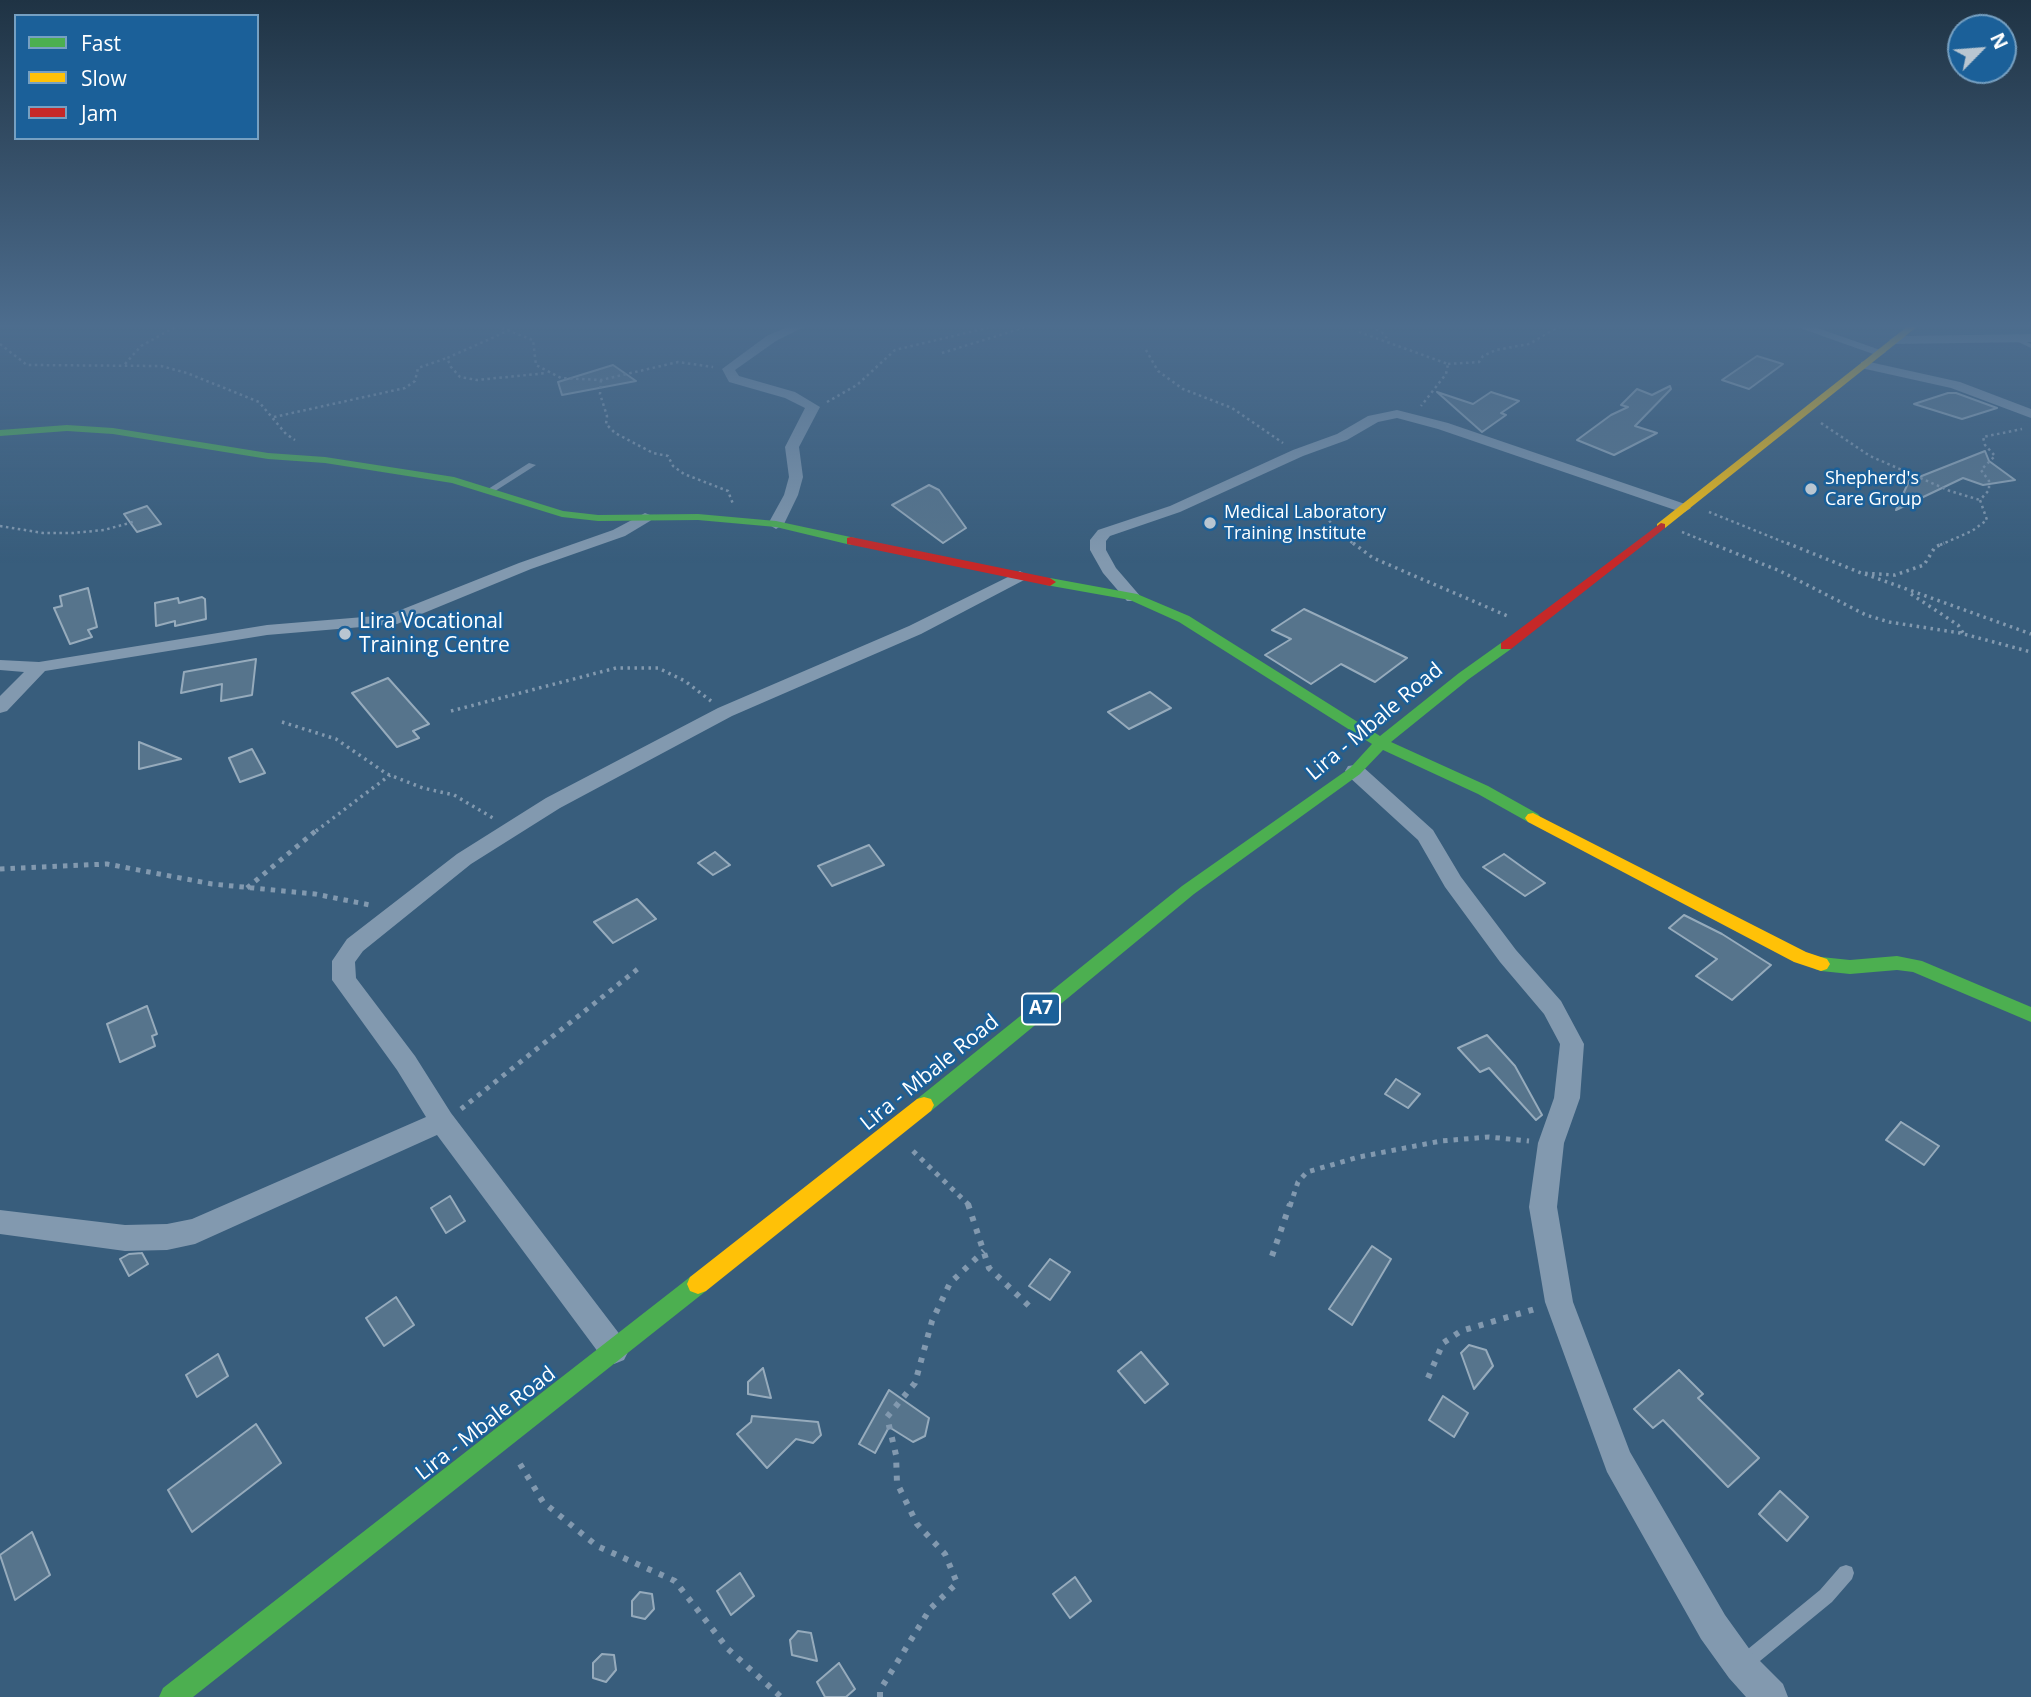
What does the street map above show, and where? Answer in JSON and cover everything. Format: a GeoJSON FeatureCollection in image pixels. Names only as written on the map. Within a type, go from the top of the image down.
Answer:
{"type":"FeatureCollection","features":[{"type":"Feature","properties":{"kind":"main road","name":"Lira - Mbale Road"},"geometry":{"type":"LineString","coordinates":[[172,1697],[892,1131],[1188,890],[1355,771],[1381,743],[1464,676],[1534,627],[1813,405]]}},
{"type":"Feature","properties":{"kind":"main road"},"geometry":{"type":"LineString","coordinates":[[0,433],[67,428],[113,431],[268,456],[325,460],[454,480],[562,514],[597,518],[698,517],[776,524],[1133,597],[1184,619],[1381,743],[1483,790],[1607,859],[1800,957],[1825,965],[1850,967],[1897,963],[1916,966],[2031,1015]]}},
{"type":"Feature","properties":{"kind":"street"},"geometry":{"type":"LineString","coordinates":[[776,524],[791,495],[796,477],[792,447],[804,420],[813,408],[808,405]]}},
{"type":"Feature","properties":{"kind":"street"},"geometry":{"type":"LineString","coordinates":[[1997,405],[2030,421]]}},
{"type":"Feature","properties":{"kind":"street"},"geometry":{"type":"LineString","coordinates":[[1133,597],[1109,570],[1098,550],[1098,540],[1104,533],[1175,509],[1298,453],[1342,437],[1373,419],[1386,415],[1397,414],[1424,420],[1686,506]]}},
{"type":"Feature","properties":{"kind":"street"},"geometry":{"type":"LineString","coordinates":[[0,666],[39,667],[267,630],[391,620],[525,566],[619,533],[645,518]]}},
{"type":"Feature","properties":{"kind":"street"},"geometry":{"type":"LineString","coordinates":[[614,1350],[519,1220],[442,1121],[407,1063],[344,980],[343,961],[355,945],[464,859],[585,785],[725,712],[915,630],[1020,576]]}},
{"type":"Feature","properties":{"kind":"street"},"geometry":{"type":"LineString","coordinates":[[0,707],[39,667]]}},
{"type":"Feature","properties":{"kind":"street"},"geometry":{"type":"LineString","coordinates":[[1355,771],[1404,812],[1426,835],[1452,882],[1508,957],[1553,1008],[1572,1044],[1567,1098],[1551,1143],[1543,1207],[1559,1302],[1618,1461],[1713,1627],[1741,1666],[1770,1697]]}},
{"type":"Feature","properties":{"kind":"street"},"geometry":{"type":"LineString","coordinates":[[0,1222],[125,1238],[167,1237],[195,1231],[442,1121]]}},
{"type":"Feature","properties":{"kind":"lane"},"geometry":{"type":"LineString","coordinates":[[489,491],[532,465]]}},
{"type":"Feature","properties":{"kind":"lane"},"geometry":{"type":"LineString","coordinates":[[1741,1666],[1826,1596],[1846,1573]]}},
{"type":"Feature","properties":{"kind":"path"},"geometry":{"type":"LineString","coordinates":[[263,405],[286,434],[325,460]]}},
{"type":"Feature","properties":{"kind":"path"},"geometry":{"type":"LineString","coordinates":[[274,417],[327,405]]}},
{"type":"Feature","properties":{"kind":"path"},"geometry":{"type":"LineString","coordinates":[[604,405],[606,424],[633,445],[668,456],[673,466],[684,474],[728,491],[736,521]]}},
{"type":"Feature","properties":{"kind":"path"},"geometry":{"type":"LineString","coordinates":[[813,408],[818,405]]}},
{"type":"Feature","properties":{"kind":"path"},"geometry":{"type":"LineString","coordinates":[[1225,405],[1298,453]]}},
{"type":"Feature","properties":{"kind":"path"},"geometry":{"type":"LineString","coordinates":[[1422,405],[1417,412],[1424,420]]}},
{"type":"Feature","properties":{"kind":"path"},"geometry":{"type":"LineString","coordinates":[[1804,412],[1870,456],[1950,491],[1980,500]]}},
{"type":"Feature","properties":{"kind":"path"},"geometry":{"type":"LineString","coordinates":[[1980,500],[1989,490],[1989,481],[1981,470],[1996,456],[1985,446],[1983,437],[2030,421]]}},
{"type":"Feature","properties":{"kind":"path"},"geometry":{"type":"LineString","coordinates":[[1861,573],[1895,575],[1924,565],[1935,547],[1972,531],[1987,520],[1980,500]]}},
{"type":"Feature","properties":{"kind":"path"},"geometry":{"type":"LineString","coordinates":[[1686,506],[1902,589],[2031,634]]}},
{"type":"Feature","properties":{"kind":"path"},"geometry":{"type":"LineString","coordinates":[[1322,511],[1337,531],[1373,558],[1534,627]]}},
{"type":"Feature","properties":{"kind":"path"},"geometry":{"type":"LineString","coordinates":[[0,526],[44,533],[73,533],[104,530],[133,522]]}},
{"type":"Feature","properties":{"kind":"path"},"geometry":{"type":"LineString","coordinates":[[1661,526],[1780,571],[1866,615],[1889,622],[1963,634],[2031,652]]}},
{"type":"Feature","properties":{"kind":"path"},"geometry":{"type":"LineString","coordinates":[[1878,574],[1958,625],[1963,634]]}},
{"type":"Feature","properties":{"kind":"path"},"geometry":{"type":"LineString","coordinates":[[451,711],[616,668],[658,667],[685,681],[725,712]]}},
{"type":"Feature","properties":{"kind":"path"},"geometry":{"type":"LineString","coordinates":[[282,722],[336,739],[390,775],[423,788],[454,795],[512,829]]}},
{"type":"Feature","properties":{"kind":"path"},"geometry":{"type":"LineString","coordinates":[[246,889],[350,803],[390,775]]}},
{"type":"Feature","properties":{"kind":"path"},"geometry":{"type":"LineString","coordinates":[[0,869],[107,864],[246,889],[326,896],[360,902],[394,914]]}},
{"type":"Feature","properties":{"kind":"path"},"geometry":{"type":"LineString","coordinates":[[442,1121],[475,1100],[639,968]]}},
{"type":"Feature","properties":{"kind":"path"},"geometry":{"type":"LineString","coordinates":[[892,1131],[971,1207],[989,1268],[1029,1306]]}},
{"type":"Feature","properties":{"kind":"path"},"geometry":{"type":"LineString","coordinates":[[1272,1256],[1298,1182],[1307,1172],[1359,1157],[1441,1141],[1489,1137],[1551,1143]]}},
{"type":"Feature","properties":{"kind":"path"},"geometry":{"type":"LineString","coordinates":[[880,1697],[880,1690],[930,1609],[957,1583],[945,1554],[917,1524],[897,1483],[896,1455],[887,1417],[915,1383],[932,1321],[950,1283],[984,1251]]}},
{"type":"Feature","properties":{"kind":"path"},"geometry":{"type":"LineString","coordinates":[[1428,1378],[1443,1343],[1461,1331],[1559,1302]]}},
{"type":"Feature","properties":{"kind":"path"},"geometry":{"type":"LineString","coordinates":[[503,1436],[543,1502],[597,1546],[675,1581],[729,1649],[781,1697]]}},
{"type":"Feature","properties":{"kind":"building"},"geometry":{"type":"Polygon","coordinates":[[[1452,405],[1513,405],[1501,413],[1506,415],[1482,432],[1452,405]]]}},
{"type":"Feature","properties":{"kind":"building"},"geometry":{"type":"Polygon","coordinates":[[[1622,405],[1655,405],[1635,426],[1657,433],[1614,455],[1577,440],[1611,415],[1628,407],[1622,405]]]}},
{"type":"Feature","properties":{"kind":"building"},"geometry":{"type":"Polygon","coordinates":[[[1918,405],[1989,405],[1997,408],[1962,419],[1918,405]]]}},
{"type":"Feature","properties":{"kind":"building"},"geometry":{"type":"Polygon","coordinates":[[[1985,451],[1989,461],[2015,480],[1983,485],[1963,478],[1896,510],[1909,481],[1985,451]]]}},
{"type":"Feature","properties":{"kind":"building"},"geometry":{"type":"Polygon","coordinates":[[[929,485],[939,490],[966,528],[943,543],[892,505],[929,485]]]}},
{"type":"Feature","properties":{"kind":"building"},"geometry":{"type":"Polygon","coordinates":[[[147,506],[161,524],[137,532],[124,514],[147,506]]]}},
{"type":"Feature","properties":{"kind":"building"},"geometry":{"type":"Polygon","coordinates":[[[88,588],[97,627],[88,630],[92,637],[70,644],[54,608],[62,606],[60,596],[88,588]]]}},
{"type":"Feature","properties":{"kind":"building"},"geometry":{"type":"Polygon","coordinates":[[[202,597],[205,599],[206,619],[175,626],[175,621],[156,626],[155,603],[178,598],[179,603],[202,597]]]}},
{"type":"Feature","properties":{"kind":"building"},"geometry":{"type":"Polygon","coordinates":[[[1304,609],[1407,658],[1375,682],[1341,664],[1311,684],[1265,655],[1291,639],[1272,630],[1304,609]]]}},
{"type":"Feature","properties":{"kind":"building"},"geometry":{"type":"Polygon","coordinates":[[[256,659],[252,695],[221,701],[222,684],[181,693],[184,672],[256,659]]]}},
{"type":"Feature","properties":{"kind":"building"},"geometry":{"type":"Polygon","coordinates":[[[388,678],[429,724],[413,731],[419,738],[397,747],[352,693],[388,678]]]}},
{"type":"Feature","properties":{"kind":"building"},"geometry":{"type":"Polygon","coordinates":[[[1150,692],[1171,708],[1129,729],[1108,712],[1150,692]]]}},
{"type":"Feature","properties":{"kind":"building"},"geometry":{"type":"Polygon","coordinates":[[[139,742],[181,759],[139,769],[139,742]]]}},
{"type":"Feature","properties":{"kind":"building"},"geometry":{"type":"Polygon","coordinates":[[[252,749],[265,773],[240,782],[229,758],[252,749]]]}},
{"type":"Feature","properties":{"kind":"building"},"geometry":{"type":"Polygon","coordinates":[[[869,845],[884,865],[832,886],[818,866],[869,845]]]}},
{"type":"Feature","properties":{"kind":"building"},"geometry":{"type":"Polygon","coordinates":[[[715,852],[730,865],[713,875],[698,863],[715,852]]]}},
{"type":"Feature","properties":{"kind":"building"},"geometry":{"type":"Polygon","coordinates":[[[1504,854],[1545,883],[1525,896],[1483,867],[1504,854]]]}},
{"type":"Feature","properties":{"kind":"building"},"geometry":{"type":"Polygon","coordinates":[[[637,899],[656,919],[613,943],[594,922],[637,899]]]}},
{"type":"Feature","properties":{"kind":"building"},"geometry":{"type":"Polygon","coordinates":[[[1684,915],[1722,934],[1771,965],[1732,1000],[1696,976],[1717,959],[1669,928],[1684,915]]]}},
{"type":"Feature","properties":{"kind":"building"},"geometry":{"type":"Polygon","coordinates":[[[147,1006],[157,1034],[152,1036],[155,1046],[120,1062],[107,1024],[147,1006]]]}},
{"type":"Feature","properties":{"kind":"building"},"geometry":{"type":"Polygon","coordinates":[[[1487,1035],[1515,1066],[1542,1115],[1536,1120],[1489,1068],[1480,1072],[1458,1048],[1487,1035]]]}},
{"type":"Feature","properties":{"kind":"building"},"geometry":{"type":"Polygon","coordinates":[[[1396,1079],[1420,1094],[1408,1108],[1385,1094],[1396,1079]]]}},
{"type":"Feature","properties":{"kind":"building"},"geometry":{"type":"Polygon","coordinates":[[[1901,1122],[1939,1146],[1924,1165],[1886,1140],[1901,1122]]]}},
{"type":"Feature","properties":{"kind":"building"},"geometry":{"type":"Polygon","coordinates":[[[450,1196],[465,1221],[446,1233],[431,1208],[450,1196]]]}},
{"type":"Feature","properties":{"kind":"building"},"geometry":{"type":"Polygon","coordinates":[[[1372,1246],[1391,1259],[1352,1325],[1329,1309],[1372,1246]]]}},
{"type":"Feature","properties":{"kind":"building"},"geometry":{"type":"Polygon","coordinates":[[[142,1253],[148,1264],[129,1276],[120,1259],[129,1254],[142,1253]]]}},
{"type":"Feature","properties":{"kind":"building"},"geometry":{"type":"Polygon","coordinates":[[[1050,1259],[1070,1272],[1050,1300],[1029,1286],[1050,1259]]]}},
{"type":"Feature","properties":{"kind":"building"},"geometry":{"type":"Polygon","coordinates":[[[396,1297],[414,1325],[384,1346],[366,1318],[396,1297]]]}},
{"type":"Feature","properties":{"kind":"building"},"geometry":{"type":"Polygon","coordinates":[[[1469,1345],[1486,1350],[1493,1366],[1474,1389],[1461,1353],[1469,1345]]]}},
{"type":"Feature","properties":{"kind":"building"},"geometry":{"type":"Polygon","coordinates":[[[1141,1352],[1168,1384],[1145,1403],[1118,1371],[1141,1352]]]}},
{"type":"Feature","properties":{"kind":"building"},"geometry":{"type":"Polygon","coordinates":[[[218,1354],[228,1376],[197,1397],[186,1375],[218,1354]]]}},
{"type":"Feature","properties":{"kind":"building"},"geometry":{"type":"Polygon","coordinates":[[[763,1368],[771,1398],[748,1394],[748,1382],[763,1368]]]}},
{"type":"Feature","properties":{"kind":"building"},"geometry":{"type":"Polygon","coordinates":[[[1679,1370],[1703,1394],[1698,1398],[1759,1458],[1728,1487],[1663,1420],[1653,1428],[1634,1409],[1679,1370]]]}},
{"type":"Feature","properties":{"kind":"building"},"geometry":{"type":"Polygon","coordinates":[[[889,1390],[929,1418],[925,1436],[913,1442],[889,1427],[875,1453],[859,1444],[889,1390]]]}},
{"type":"Feature","properties":{"kind":"building"},"geometry":{"type":"Polygon","coordinates":[[[1443,1396],[1468,1413],[1454,1437],[1429,1420],[1443,1396]]]}},
{"type":"Feature","properties":{"kind":"building"},"geometry":{"type":"Polygon","coordinates":[[[752,1416],[818,1422],[821,1435],[813,1443],[796,1439],[767,1468],[737,1434],[751,1422],[752,1416]]]}},
{"type":"Feature","properties":{"kind":"building"},"geometry":{"type":"Polygon","coordinates":[[[256,1424],[281,1463],[192,1532],[168,1490],[256,1424]]]}},
{"type":"Feature","properties":{"kind":"building"},"geometry":{"type":"Polygon","coordinates":[[[1780,1491],[1808,1517],[1787,1541],[1759,1514],[1780,1491]]]}},
{"type":"Feature","properties":{"kind":"building"},"geometry":{"type":"Polygon","coordinates":[[[32,1532],[50,1575],[15,1600],[0,1555],[32,1532]]]}},
{"type":"Feature","properties":{"kind":"building"},"geometry":{"type":"Polygon","coordinates":[[[740,1573],[754,1596],[731,1615],[717,1591],[740,1573]]]}},
{"type":"Feature","properties":{"kind":"building"},"geometry":{"type":"Polygon","coordinates":[[[1075,1577],[1091,1601],[1070,1618],[1053,1594],[1075,1577]]]}},
{"type":"Feature","properties":{"kind":"building"},"geometry":{"type":"Polygon","coordinates":[[[640,1592],[652,1594],[654,1609],[645,1619],[632,1616],[632,1601],[640,1592]]]}},
{"type":"Feature","properties":{"kind":"building"},"geometry":{"type":"Polygon","coordinates":[[[798,1631],[811,1633],[817,1661],[792,1655],[790,1640],[798,1631]]]}},
{"type":"Feature","properties":{"kind":"building"},"geometry":{"type":"Polygon","coordinates":[[[602,1654],[614,1655],[616,1670],[606,1682],[593,1678],[593,1663],[602,1654]]]}},
{"type":"Feature","properties":{"kind":"building"},"geometry":{"type":"Polygon","coordinates":[[[839,1663],[855,1689],[846,1697],[825,1697],[817,1682],[839,1663]]]}},
{"type":"Feature","properties":{"kind":"traffic: fast"},"geometry":{"type":"LineString","coordinates":[[0,433],[67,428],[113,431],[268,456],[325,460],[454,480],[562,514],[598,518],[698,517],[776,524],[851,541]]}},
{"type":"Feature","properties":{"kind":"traffic: fast"},"geometry":{"type":"LineString","coordinates":[[1050,582],[1133,597],[1184,619],[1381,743],[1483,790],[1533,818]]}},
{"type":"Feature","properties":{"kind":"traffic: fast"},"geometry":{"type":"LineString","coordinates":[[924,1105],[1188,890],[1355,771],[1381,743],[1506,646]]}},
{"type":"Feature","properties":{"kind":"traffic: fast"},"geometry":{"type":"LineString","coordinates":[[1821,964],[1850,967],[1897,963],[1916,966],[2031,1015]]}},
{"type":"Feature","properties":{"kind":"traffic: fast"},"geometry":{"type":"LineString","coordinates":[[172,1697],[698,1284]]}},
{"type":"Feature","properties":{"kind":"traffic: slow"},"geometry":{"type":"LineString","coordinates":[[1661,526],[1813,405]]}},
{"type":"Feature","properties":{"kind":"traffic: slow"},"geometry":{"type":"LineString","coordinates":[[1533,818],[1800,957],[1821,964]]}},
{"type":"Feature","properties":{"kind":"traffic: slow"},"geometry":{"type":"LineString","coordinates":[[698,1284],[924,1105]]}},
{"type":"Feature","properties":{"kind":"traffic: jam"},"geometry":{"type":"LineString","coordinates":[[1506,646],[1661,526]]}},
{"type":"Feature","properties":{"kind":"traffic: jam"},"geometry":{"type":"LineString","coordinates":[[851,541],[1050,582]]}},
{"type":"Feature","properties":{"kind":"place","name":"Shepherd's Care Group"},"geometry":{"type":"Point","coordinates":[1811,489]}},
{"type":"Feature","properties":{"kind":"place","name":"Medical Laboratory Training Institute"},"geometry":{"type":"Point","coordinates":[1210,523]}},
{"type":"Feature","properties":{"kind":"place","name":"Lira Vocational Training Centre"},"geometry":{"type":"Point","coordinates":[345,634]}}]}
